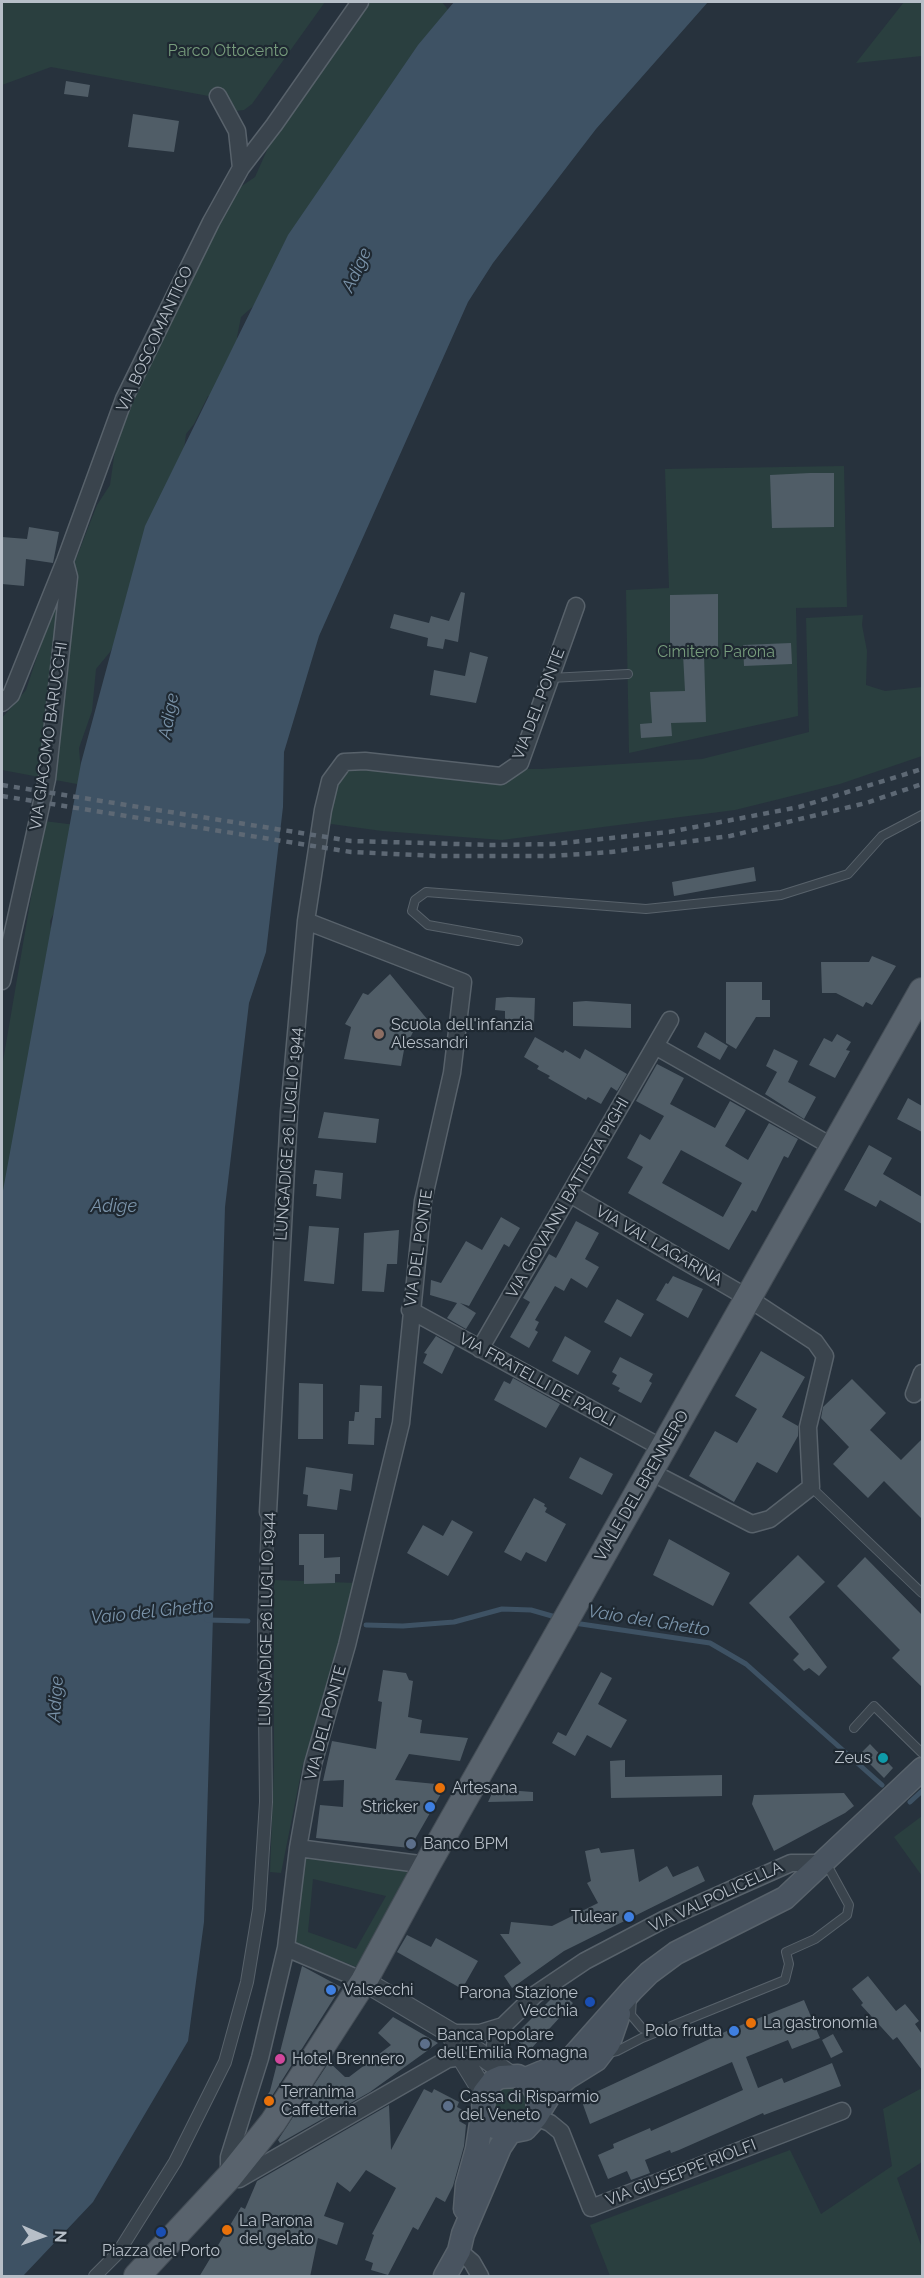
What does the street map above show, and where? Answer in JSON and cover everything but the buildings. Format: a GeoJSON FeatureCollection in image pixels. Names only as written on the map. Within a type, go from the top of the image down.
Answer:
{"type":"FeatureCollection","features":[{"type":"Feature","properties":{"kind":"main road","name":"VIALE DEL BRENNERO"},"geometry":{"type":"LineString","coordinates":[[229,2177],[273,2122],[363,1981],[922,991]]}},
{"type":"Feature","properties":{"kind":"main road"},"geometry":{"type":"LineString","coordinates":[[461,2243],[467,2185],[477,2149],[483,2102],[494,2080],[510,2073],[569,2061],[649,1973],[676,1953],[785,1898],[826,1863],[922,1769]]}},
{"type":"Feature","properties":{"kind":"main road"},"geometry":{"type":"LineString","coordinates":[[483,2102],[492,2126],[510,2132],[525,2129],[552,2091],[601,2054],[609,2043],[628,1996]]}},
{"type":"Feature","properties":{"kind":"main road"},"geometry":{"type":"LineString","coordinates":[[510,2073],[537,2094],[537,2115]]}},
{"type":"Feature","properties":{"kind":"main road"},"geometry":{"type":"LineString","coordinates":[[445,2277],[500,2147],[510,2132]]}},
{"type":"Feature","properties":{"kind":"main road"},"geometry":{"type":"LineString","coordinates":[[145,2273],[229,2177]]}},
{"type":"Feature","properties":{"kind":"street","name":"VIA BOSCOMANTICO"},"geometry":{"type":"LineString","coordinates":[[2,703],[11,696],[65,561],[124,399],[211,222],[241,168],[360,2]]}},
{"type":"Feature","properties":{"kind":"street"},"geometry":{"type":"LineString","coordinates":[[218,96],[237,131],[241,168]]}},
{"type":"Feature","properties":{"kind":"street","name":"VIA GIACOMO BARUCCHI"},"geometry":{"type":"LineString","coordinates":[[2,981],[41,813],[68,588],[69,577],[65,561]]}},
{"type":"Feature","properties":{"kind":"street","name":"VIA DEL PONTE"},"geometry":{"type":"LineString","coordinates":[[229,2177],[229,2157],[260,2058],[286,1948],[298,1848],[313,1764],[347,1645],[401,1423],[410,1310],[423,1202],[452,1073],[463,982],[306,921],[323,810],[330,781],[345,762],[365,761],[501,776],[520,763],[576,606]]}},
{"type":"Feature","properties":{"kind":"street","name":"LUNGADIGE 26 LUGLIO 1944"},"geometry":{"type":"LineString","coordinates":[[94,2277],[118,2253],[175,2162],[225,2062],[247,1982],[259,1909],[266,1802],[264,1623],[268,1512],[289,1112],[306,921]]}},
{"type":"Feature","properties":{"kind":"street","name":"VIA GIOVANNI BATTISTA PIGHI"},"geometry":{"type":"LineString","coordinates":[[480,1349],[657,1047],[670,1020]]}},
{"type":"Feature","properties":{"kind":"street"},"geometry":{"type":"LineString","coordinates":[[657,1047],[833,1147]]}},
{"type":"Feature","properties":{"kind":"street","name":"VIA VAL LAGARINA"},"geometry":{"type":"LineString","coordinates":[[570,1194],[748,1298],[815,1342],[825,1356],[808,1427],[811,1487]]}},
{"type":"Feature","properties":{"kind":"street","name":"VIA FRATELLI DE PAOLI"},"geometry":{"type":"LineString","coordinates":[[410,1310],[664,1449]]}},
{"type":"Feature","properties":{"kind":"street"},"geometry":{"type":"LineString","coordinates":[[914,1394],[922,1372]]}},
{"type":"Feature","properties":{"kind":"street"},"geometry":{"type":"LineString","coordinates":[[651,1472],[752,1524],[770,1519],[811,1487]]}},
{"type":"Feature","properties":{"kind":"street"},"geometry":{"type":"LineString","coordinates":[[298,1848],[427,1865]]}},
{"type":"Feature","properties":{"kind":"street","name":"VIA VALPOLICELLA"},"geometry":{"type":"LineString","coordinates":[[510,2073],[495,2045],[503,2026],[536,1994],[556,1979],[665,1919],[791,1863],[826,1863]]}},
{"type":"Feature","properties":{"kind":"street"},"geometry":{"type":"LineString","coordinates":[[286,1948],[363,1981],[451,2032],[510,2073]]}},
{"type":"Feature","properties":{"kind":"street"},"geometry":{"type":"LineString","coordinates":[[451,2032],[480,2033],[503,2026]]}},
{"type":"Feature","properties":{"kind":"street"},"geometry":{"type":"LineString","coordinates":[[451,2032],[483,2102]]}},
{"type":"Feature","properties":{"kind":"street"},"geometry":{"type":"LineString","coordinates":[[229,2177],[239,2179],[448,2059],[462,2058]]}},
{"type":"Feature","properties":{"kind":"street","name":"VIA GIUSEPPE RIOLFI"},"geometry":{"type":"LineString","coordinates":[[537,2115],[561,2132],[591,2208],[842,2111]]}},
{"type":"Feature","properties":{"kind":"street"},"geometry":{"type":"LineString","coordinates":[[461,2243],[480,2277]]}},
{"type":"Feature","properties":{"kind":"lane"},"geometry":{"type":"LineString","coordinates":[[550,678],[628,674]]}},
{"type":"Feature","properties":{"kind":"lane"},"geometry":{"type":"LineString","coordinates":[[518,941],[428,925],[412,911],[415,900],[426,892],[646,909],[781,895],[848,874],[882,836],[922,815]]}},
{"type":"Feature","properties":{"kind":"lane"},"geometry":{"type":"LineString","coordinates":[[811,1487],[922,1593]]}},
{"type":"Feature","properties":{"kind":"lane"},"geometry":{"type":"LineString","coordinates":[[854,1728],[874,1706],[922,1753]]}},
{"type":"Feature","properties":{"kind":"lane"},"geometry":{"type":"LineString","coordinates":[[601,2054],[617,2051],[653,2033],[785,1980],[789,1964],[786,1952],[815,1939],[847,1915],[849,1905],[826,1863]]}},
{"type":"Feature","properties":{"kind":"lane"},"geometry":{"type":"LineString","coordinates":[[628,1996],[631,2015],[642,2028],[653,2033]]}},
{"type":"Feature","properties":{"kind":"green space","name":"Parco Ottocento"},"geometry":{"type":"Polygon","coordinates":[[[2,2],[325,2],[252,104],[244,110],[220,113],[214,97],[51,67],[2,85],[2,2]]]}},
{"type":"Feature","properties":{"kind":"green space"},"geometry":{"type":"Polygon","coordinates":[[[370,2],[442,2],[455,18],[267,294],[241,317],[237,337],[239,357],[225,396],[208,396],[194,424],[186,434],[179,489],[131,616],[110,652],[96,669],[92,711],[79,748],[82,785],[2,770],[2,718],[26,690],[57,596],[74,564],[97,505],[110,485],[116,443],[140,376],[214,236],[230,194],[255,177],[280,121],[370,2]]]}},
{"type":"Feature","properties":{"kind":"green space"},"geometry":{"type":"Polygon","coordinates":[[[904,2],[922,2],[922,56],[856,63],[904,2]]]}},
{"type":"Feature","properties":{"kind":"green space","name":"Cimitero Parona"},"geometry":{"type":"Polygon","coordinates":[[[844,466],[847,607],[796,608],[798,716],[629,753],[626,590],[669,588],[665,469],[844,466]]]}},
{"type":"Feature","properties":{"kind":"green space"},"geometry":{"type":"Polygon","coordinates":[[[863,615],[862,625],[867,651],[866,685],[885,691],[922,687],[922,756],[840,784],[735,810],[502,840],[382,831],[324,823],[333,772],[357,768],[541,769],[702,759],[809,732],[806,618],[863,615]]]}},
{"type":"Feature","properties":{"kind":"green space"},"geometry":{"type":"Polygon","coordinates":[[[44,821],[76,825],[58,905],[50,921],[52,941],[2,1540],[2,1067],[44,821]]]}},
{"type":"Feature","properties":{"kind":"green space"},"geometry":{"type":"Polygon","coordinates":[[[274,1580],[356,1583],[302,1768],[281,1873],[270,1872],[274,1765],[274,1580]]]}},
{"type":"Feature","properties":{"kind":"green space"},"geometry":{"type":"Polygon","coordinates":[[[922,1816],[922,1876],[894,1837],[922,1816]]]}},
{"type":"Feature","properties":{"kind":"green space"},"geometry":{"type":"Polygon","coordinates":[[[303,1855],[415,1870],[359,1968],[295,1943],[303,1855]],[[313,1879],[308,1932],[356,1949],[386,1896],[313,1879]]]}},
{"type":"Feature","properties":{"kind":"green space"},"geometry":{"type":"Polygon","coordinates":[[[518,2080],[534,2112],[507,2128],[487,2096],[518,2080]]]}},
{"type":"Feature","properties":{"kind":"green space"},"geometry":{"type":"Polygon","coordinates":[[[922,2088],[922,2162],[897,2178],[922,2248],[922,2275],[610,2276],[590,2225],[790,2150],[821,2214],[892,2166],[883,2109],[922,2088]]]}},
{"type":"Feature","properties":{"kind":"water","name":"Adige"},"geometry":{"type":"Polygon","coordinates":[[[454,2],[708,2],[596,129],[493,263],[468,302],[319,636],[284,752],[283,807],[266,952],[249,1003],[225,1207],[204,1922],[188,2041],[93,2202],[23,2276],[2,2276],[2,1196],[81,763],[145,526],[288,235],[418,45],[454,2]]]}},
{"type":"Feature","properties":{"kind":"waterway","name":"Vaio del Ghetto"},"geometry":{"type":"LineString","coordinates":[[366,1625],[403,1626],[454,1622],[502,1609],[531,1610],[559,1618]]}},
{"type":"Feature","properties":{"kind":"waterway","name":"Vaio del Ghetto"},"geometry":{"type":"LineString","coordinates":[[207,1620],[248,1621]]}},
{"type":"Feature","properties":{"kind":"waterway","name":"Vaio del Ghetto"},"geometry":{"type":"LineString","coordinates":[[574,1623],[710,1643],[746,1664],[882,1785]]}},
{"type":"Feature","properties":{"kind":"waterway","name":"Vaio del Ghetto"},"geometry":{"type":"LineString","coordinates":[[910,1802],[922,1791]]}},
{"type":"Feature","properties":{"kind":"railway"},"geometry":{"type":"LineString","coordinates":[[2,785],[351,841],[493,845],[553,844],[669,832],[799,807],[922,769]]}},
{"type":"Feature","properties":{"kind":"railway"},"geometry":{"type":"LineString","coordinates":[[2,796],[351,852],[438,856],[552,856],[611,852],[730,836],[866,803],[922,784]]}},
{"type":"Feature","properties":{"kind":"place","name":"Scuola dell'infanzia Alessandri"},"geometry":{"type":"Point","coordinates":[379,1034]}},
{"type":"Feature","properties":{"kind":"place","name":"Zeus"},"geometry":{"type":"Point","coordinates":[883,1758]}},
{"type":"Feature","properties":{"kind":"place","name":"Artesana"},"geometry":{"type":"Point","coordinates":[440,1788]}},
{"type":"Feature","properties":{"kind":"place","name":"Stricker"},"geometry":{"type":"Point","coordinates":[430,1807]}},
{"type":"Feature","properties":{"kind":"place","name":"Banco BPM"},"geometry":{"type":"Point","coordinates":[411,1844]}},
{"type":"Feature","properties":{"kind":"place","name":"Tulear"},"geometry":{"type":"Point","coordinates":[629,1917]}},
{"type":"Feature","properties":{"kind":"place","name":"Valsecchi"},"geometry":{"type":"Point","coordinates":[331,1990]}},
{"type":"Feature","properties":{"kind":"place","name":"Parona Stazione Vecchia"},"geometry":{"type":"Point","coordinates":[590,2002]}},
{"type":"Feature","properties":{"kind":"place","name":"La gastronomia"},"geometry":{"type":"Point","coordinates":[751,2023]}},
{"type":"Feature","properties":{"kind":"place","name":"Polo frutta"},"geometry":{"type":"Point","coordinates":[734,2031]}},
{"type":"Feature","properties":{"kind":"place","name":"Banca Popolare dell'Emilia Romagna"},"geometry":{"type":"Point","coordinates":[425,2044]}},
{"type":"Feature","properties":{"kind":"place","name":"Hotel Brennero"},"geometry":{"type":"Point","coordinates":[280,2059]}},
{"type":"Feature","properties":{"kind":"place","name":"Terranima Caffetteria"},"geometry":{"type":"Point","coordinates":[269,2101]}},
{"type":"Feature","properties":{"kind":"place","name":"Cassa di Risparmio del Veneto"},"geometry":{"type":"Point","coordinates":[448,2106]}},
{"type":"Feature","properties":{"kind":"place","name":"La Parona del gelato"},"geometry":{"type":"Point","coordinates":[227,2230]}},
{"type":"Feature","properties":{"kind":"place","name":"Piazza del Porto"},"geometry":{"type":"Point","coordinates":[161,2232]}}]}
